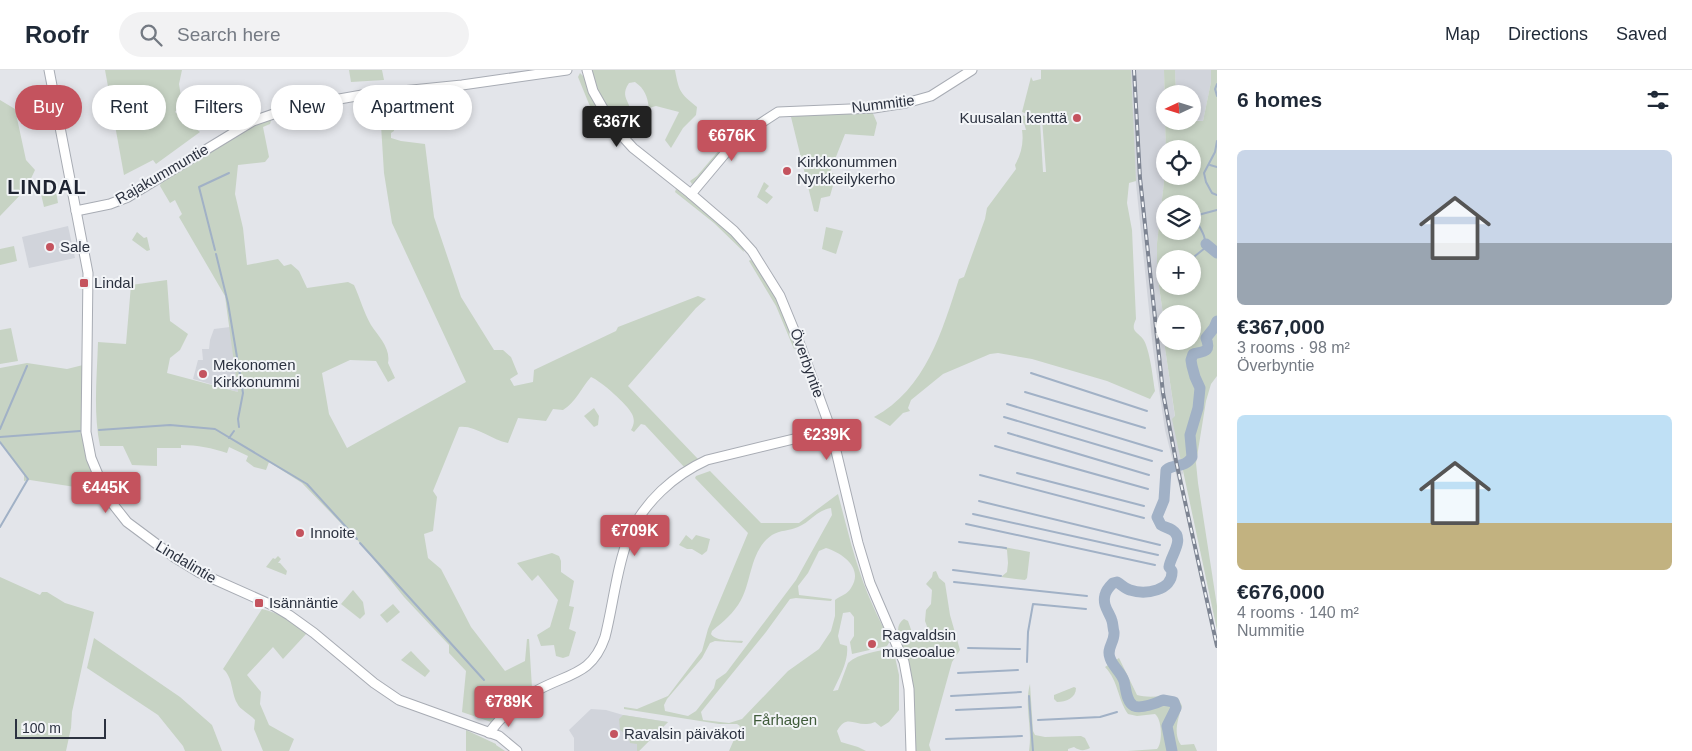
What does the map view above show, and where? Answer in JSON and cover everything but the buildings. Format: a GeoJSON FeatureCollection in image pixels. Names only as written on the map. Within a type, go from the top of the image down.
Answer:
{"type":"FeatureCollection","features":[{"type":"Feature","properties":{"kind":"street","name":"Lindalintie"},"geometry":{"type":"LineString","coordinates":[[49,70],[89,283],[86,432],[91,458],[104,490],[120,514],[148,539],[200,573],[274,606],[289,615],[314,633],[374,683],[399,700],[500,736],[517,751]]}},
{"type":"Feature","properties":{"kind":"street","name":"Rajakummuntie"},"geometry":{"type":"LineString","coordinates":[[76,211],[110,204],[128,197],[253,121],[294,107],[362,95],[462,85],[567,70]]}},
{"type":"Feature","properties":{"kind":"street","name":"Överbyntie"},"geometry":{"type":"LineString","coordinates":[[587,70],[593,91],[613,126],[633,148],[715,213],[746,244],[771,280],[788,313],[831,430],[860,550],[870,582],[904,662],[909,689],[911,751]]}},
{"type":"Feature","properties":{"kind":"street","name":"Nummitie"},"geometry":{"type":"LineString","coordinates":[[691,194],[738,138],[758,123],[767,119],[780,117],[786,112],[884,107],[906,104],[931,96],[972,70]]}},
{"type":"Feature","properties":{"kind":"street"},"geometry":{"type":"LineString","coordinates":[[492,734],[500,718],[522,699],[585,668],[599,653],[606,637],[629,537],[641,514],[675,478],[707,460],[831,430]]}},
{"type":"Feature","properties":{"kind":"shaded area"},"geometry":{"type":"Polygon","coordinates":[[[1131,70],[1164,70],[1164,85],[1156,85],[1156,130],[1165,130],[1166,140],[1156,140],[1156,185],[1164,185],[1162,195],[1156,195],[1156,295],[1160,295],[1162,305],[1156,305],[1156,350],[1165,350],[1183,473],[1178,482],[1165,430],[1153,349],[1135,174],[1131,70]]]}},
{"type":"Feature","properties":{"kind":"shaded area"},"geometry":{"type":"Polygon","coordinates":[[[1175,70],[1211,70],[1211,82],[1203,121],[1201,121],[1201,85],[1176,85],[1175,70]]]}},
{"type":"Feature","properties":{"kind":"shaded area"},"geometry":{"type":"Polygon","coordinates":[[[68,226],[75,258],[29,268],[22,237],[68,226]]]}},
{"type":"Feature","properties":{"kind":"shaded area"},"geometry":{"type":"Polygon","coordinates":[[[230,327],[238,392],[193,379],[198,360],[203,360],[202,349],[209,349],[214,329],[230,327]]]}},
{"type":"Feature","properties":{"kind":"shaded area","name":"Ravalsin päiväkoti"},"geometry":{"type":"Polygon","coordinates":[[[591,709],[606,710],[623,715],[668,722],[639,751],[574,751],[574,738],[569,730],[591,709]]]}},
{"type":"Feature","properties":{"kind":"green space"},"geometry":{"type":"Polygon","coordinates":[[[105,70],[182,70],[179,85],[176,85],[176,130],[198,130],[200,132],[156,164],[153,160],[124,175],[116,130],[166,130],[166,85],[108,85],[105,70]]]}},
{"type":"Feature","properties":{"kind":"green space"},"geometry":{"type":"Polygon","coordinates":[[[349,70],[382,70],[384,80],[351,82],[349,70]]]}},
{"type":"Feature","properties":{"kind":"green space"},"geometry":{"type":"Polygon","coordinates":[[[590,70],[675,70],[681,92],[697,107],[696,115],[683,128],[671,148],[665,140],[679,112],[656,106],[649,108],[641,87],[635,82],[629,83],[625,95],[631,113],[625,127],[627,134],[635,145],[616,124],[596,89],[590,70]]]}},
{"type":"Feature","properties":{"kind":"green space"},"geometry":{"type":"Polygon","coordinates":[[[1041,70],[1131,70],[1136,181],[1129,183],[1127,203],[1132,230],[1136,319],[1134,329],[1143,339],[1148,350],[1155,391],[1150,399],[1107,381],[1032,359],[998,353],[990,354],[943,374],[911,400],[908,408],[910,411],[903,413],[890,426],[874,417],[892,405],[907,391],[930,357],[946,319],[959,279],[964,277],[985,219],[987,208],[1016,169],[1015,165],[1022,144],[1022,130],[1026,130],[1024,123],[1022,124],[1022,115],[1040,121],[1043,172],[1046,172],[1042,119],[1022,112],[1031,77],[1033,81],[1041,79],[1041,70]]]}},
{"type":"Feature","properties":{"kind":"green space"},"geometry":{"type":"Polygon","coordinates":[[[1164,70],[1175,70],[1176,85],[1164,85],[1164,70]]]}},
{"type":"Feature","properties":{"kind":"green space"},"geometry":{"type":"Polygon","coordinates":[[[1211,70],[1217,70],[1217,376],[1211,384],[1206,401],[1196,463],[1217,606],[1217,630],[1172,419],[1175,416],[1165,350],[1201,350],[1201,305],[1162,305],[1160,295],[1201,295],[1201,250],[1157,250],[1157,240],[1201,240],[1201,195],[1162,195],[1164,185],[1201,185],[1201,140],[1166,140],[1165,130],[1201,130],[1201,121],[1203,121],[1211,82],[1211,70]]]}},
{"type":"Feature","properties":{"kind":"green space"},"geometry":{"type":"Polygon","coordinates":[[[580,73],[584,77],[606,128],[589,104],[578,77],[580,73]]]}},
{"type":"Feature","properties":{"kind":"green space"},"geometry":{"type":"Polygon","coordinates":[[[0,100],[15,109],[15,130],[20,130],[26,160],[35,170],[26,189],[0,216],[0,100]]]}},
{"type":"Feature","properties":{"kind":"green space"},"geometry":{"type":"Polygon","coordinates":[[[872,111],[877,123],[874,136],[845,134],[830,172],[836,175],[830,196],[821,198],[818,212],[814,211],[791,117],[872,111]]]}},
{"type":"Feature","properties":{"kind":"green space"},"geometry":{"type":"Polygon","coordinates":[[[268,119],[271,121],[270,124],[263,127],[269,157],[265,162],[238,165],[235,194],[243,228],[247,265],[278,259],[284,266],[291,264],[299,271],[307,288],[348,282],[354,285],[371,325],[386,347],[388,363],[395,378],[388,382],[376,361],[350,360],[322,373],[329,414],[347,448],[466,382],[392,223],[384,173],[381,130],[394,130],[391,133],[391,138],[425,144],[434,217],[461,297],[494,350],[503,350],[511,357],[518,374],[510,379],[514,386],[533,382],[534,370],[616,331],[618,327],[698,296],[706,299],[628,386],[698,459],[686,469],[645,425],[641,424],[634,432],[631,430],[634,420],[630,410],[607,388],[591,377],[571,403],[563,410],[553,409],[546,421],[518,418],[508,443],[471,428],[459,427],[433,491],[437,497],[433,531],[424,534],[428,558],[441,569],[471,627],[505,671],[525,661],[527,639],[529,639],[532,688],[508,705],[491,722],[462,712],[466,671],[449,653],[449,645],[404,597],[363,546],[302,483],[269,462],[266,470],[254,467],[246,461],[248,456],[229,447],[227,453],[210,448],[181,445],[181,448],[157,448],[157,466],[132,465],[123,446],[100,446],[96,407],[98,342],[126,344],[131,285],[167,280],[170,321],[188,334],[180,350],[170,358],[167,373],[238,392],[225,296],[179,217],[182,214],[175,200],[170,203],[160,186],[161,182],[166,178],[247,130],[261,130],[261,122],[268,119]]]}},
{"type":"Feature","properties":{"kind":"green space"},"geometry":{"type":"Polygon","coordinates":[[[732,135],[735,137],[695,183],[692,184],[690,181],[697,176],[732,135]]]}},
{"type":"Feature","properties":{"kind":"green space"},"geometry":{"type":"Polygon","coordinates":[[[764,182],[769,186],[765,191],[773,197],[767,204],[757,197],[764,182]]]}},
{"type":"Feature","properties":{"kind":"green space"},"geometry":{"type":"Polygon","coordinates":[[[676,189],[726,228],[743,248],[744,252],[714,223],[675,192],[676,189]]]}},
{"type":"Feature","properties":{"kind":"green space"},"geometry":{"type":"Polygon","coordinates":[[[56,191],[58,203],[44,207],[41,194],[56,191]]]}},
{"type":"Feature","properties":{"kind":"green space"},"geometry":{"type":"Polygon","coordinates":[[[826,227],[843,231],[836,254],[822,249],[826,227]]]}},
{"type":"Feature","properties":{"kind":"green space"},"geometry":{"type":"Polygon","coordinates":[[[137,232],[144,238],[147,237],[150,250],[147,251],[132,240],[137,232]]]}},
{"type":"Feature","properties":{"kind":"green space"},"geometry":{"type":"Polygon","coordinates":[[[14,246],[17,261],[0,265],[0,249],[14,246]]]}},
{"type":"Feature","properties":{"kind":"green space"},"geometry":{"type":"Polygon","coordinates":[[[750,260],[754,261],[773,290],[797,347],[794,349],[776,306],[750,260]]]}},
{"type":"Feature","properties":{"kind":"green space"},"geometry":{"type":"Polygon","coordinates":[[[11,328],[18,361],[0,364],[0,330],[11,328]]]}},
{"type":"Feature","properties":{"kind":"green space"},"geometry":{"type":"Polygon","coordinates":[[[27,363],[67,369],[83,365],[82,415],[85,444],[101,491],[30,480],[24,481],[24,475],[0,441],[0,368],[27,363]]]}},
{"type":"Feature","properties":{"kind":"green space"},"geometry":{"type":"Polygon","coordinates":[[[594,408],[599,416],[598,425],[594,427],[584,416],[594,408]]]}},
{"type":"Feature","properties":{"kind":"green space","name":"Fårhagen"},"geometry":{"type":"Polygon","coordinates":[[[710,471],[761,523],[799,523],[838,494],[862,579],[890,641],[887,646],[852,654],[850,642],[854,636],[854,617],[850,612],[843,613],[838,636],[840,644],[847,646],[847,658],[833,691],[838,690],[848,663],[869,653],[893,648],[899,675],[899,710],[889,722],[881,727],[875,722],[862,724],[847,722],[840,726],[837,731],[841,742],[866,751],[729,751],[740,726],[737,724],[719,724],[624,709],[624,707],[637,709],[668,696],[702,651],[708,629],[748,533],[695,478],[710,471]],[[831,508],[821,511],[798,527],[775,533],[765,541],[755,557],[741,600],[732,613],[711,634],[713,637],[743,641],[742,643],[715,641],[710,643],[702,658],[667,699],[664,705],[665,711],[688,716],[696,711],[714,688],[716,680],[726,673],[796,580],[832,515],[831,508]],[[826,548],[819,551],[808,573],[798,586],[799,595],[832,599],[831,601],[790,599],[766,632],[701,712],[703,720],[729,723],[742,719],[788,671],[819,649],[831,631],[835,616],[835,600],[850,590],[855,574],[850,563],[845,558],[826,548]]]}},
{"type":"Feature","properties":{"kind":"green space"},"geometry":{"type":"Polygon","coordinates":[[[686,535],[692,540],[696,535],[710,539],[707,551],[702,555],[692,549],[679,545],[686,535]]]}},
{"type":"Feature","properties":{"kind":"green space"},"geometry":{"type":"Polygon","coordinates":[[[999,546],[1030,552],[1027,578],[1025,580],[1001,577],[1007,572],[1008,563],[1007,550],[999,546]]]}},
{"type":"Feature","properties":{"kind":"green space"},"geometry":{"type":"Polygon","coordinates":[[[552,553],[559,556],[561,572],[574,581],[569,606],[574,607],[569,629],[576,632],[569,656],[563,658],[556,656],[554,645],[541,646],[537,635],[550,627],[558,600],[538,575],[532,581],[517,563],[552,553]]]}},
{"type":"Feature","properties":{"kind":"green space"},"geometry":{"type":"Polygon","coordinates":[[[278,556],[281,559],[278,563],[287,571],[286,575],[266,567],[273,558],[275,559],[278,556]]]}},
{"type":"Feature","properties":{"kind":"green space"},"geometry":{"type":"Polygon","coordinates":[[[936,571],[939,578],[945,583],[950,615],[960,650],[952,662],[929,745],[931,751],[916,751],[912,681],[907,658],[899,637],[898,627],[904,619],[908,621],[914,638],[929,632],[925,621],[926,610],[931,604],[932,590],[926,584],[932,577],[933,572],[936,571]]]}},
{"type":"Feature","properties":{"kind":"green space"},"geometry":{"type":"Polygon","coordinates":[[[0,577],[40,595],[42,592],[47,592],[65,603],[94,612],[72,712],[66,751],[0,751],[0,577]]]}},
{"type":"Feature","properties":{"kind":"green space"},"geometry":{"type":"Polygon","coordinates":[[[353,590],[363,602],[365,614],[360,619],[341,604],[353,590]]]}},
{"type":"Feature","properties":{"kind":"green space"},"geometry":{"type":"Polygon","coordinates":[[[393,604],[400,612],[387,623],[380,615],[393,604]]]}},
{"type":"Feature","properties":{"kind":"green space"},"geometry":{"type":"Polygon","coordinates":[[[262,609],[286,618],[307,633],[283,659],[273,647],[247,675],[261,692],[260,704],[269,725],[294,739],[289,751],[263,751],[254,729],[255,720],[238,705],[229,676],[223,669],[262,609]]]}},
{"type":"Feature","properties":{"kind":"green space"},"geometry":{"type":"Polygon","coordinates":[[[94,638],[180,697],[212,725],[222,751],[185,751],[158,715],[87,668],[94,638]]]}},
{"type":"Feature","properties":{"kind":"green space"},"geometry":{"type":"Polygon","coordinates":[[[411,651],[430,671],[425,677],[401,660],[411,651]]]}},
{"type":"Feature","properties":{"kind":"green space"},"geometry":{"type":"Polygon","coordinates":[[[1119,658],[1137,695],[1178,698],[1182,706],[1177,726],[1177,736],[1181,745],[1194,744],[1197,751],[1128,751],[1157,749],[1161,731],[1155,714],[1137,716],[1128,714],[1124,708],[1113,678],[1105,667],[1119,658]]]}},
{"type":"Feature","properties":{"kind":"green space"},"geometry":{"type":"Polygon","coordinates":[[[1030,684],[1033,731],[1035,735],[1045,737],[1081,736],[1085,738],[1090,748],[1082,750],[1074,747],[1068,749],[1068,751],[1029,751],[1028,692],[1030,684]]]}},
{"type":"Feature","properties":{"kind":"green space"},"geometry":{"type":"Polygon","coordinates":[[[1074,687],[1076,691],[1070,699],[1057,702],[1054,699],[1054,695],[1074,687]]]}},
{"type":"Feature","properties":{"kind":"green space"},"geometry":{"type":"Polygon","coordinates":[[[623,715],[668,722],[637,751],[637,744],[630,743],[629,737],[620,730],[619,719],[623,715]]]}},
{"type":"Feature","properties":{"kind":"green space"},"geometry":{"type":"Polygon","coordinates":[[[466,730],[496,744],[505,751],[466,751],[466,730]]]}},
{"type":"Feature","properties":{"kind":"waterway"},"geometry":{"type":"LineString","coordinates":[[1217,84],[1215,89],[1217,96]]}},
{"type":"Feature","properties":{"kind":"waterway"},"geometry":{"type":"LineString","coordinates":[[1217,141],[1215,152],[1204,173],[1212,193],[1217,195]]}},
{"type":"Feature","properties":{"kind":"waterway"},"geometry":{"type":"LineString","coordinates":[[1210,165],[1217,167]]}},
{"type":"Feature","properties":{"kind":"waterway"},"geometry":{"type":"LineString","coordinates":[[215,250],[199,187],[229,173]]}},
{"type":"Feature","properties":{"kind":"waterway"},"geometry":{"type":"LineString","coordinates":[[1201,251],[1205,248],[1205,240],[1195,218],[1198,215],[1217,210]]}},
{"type":"Feature","properties":{"kind":"waterway"},"geometry":{"type":"LineString","coordinates":[[1206,244],[1217,253]]}},
{"type":"Feature","properties":{"kind":"waterway"},"geometry":{"type":"LineString","coordinates":[[216,254],[228,303],[243,393],[238,419],[239,427]]}},
{"type":"Feature","properties":{"kind":"waterway"},"geometry":{"type":"LineString","coordinates":[[1172,751],[1167,726],[1176,708],[1174,702],[1163,700],[1141,707],[1131,704],[1123,678],[1110,658],[1109,654],[1114,632],[1104,599],[1106,591],[1113,583],[1117,582],[1127,589],[1143,592],[1157,590],[1168,583],[1171,578],[1172,571],[1169,567],[1178,538],[1172,530],[1161,525],[1157,517],[1164,500],[1166,470],[1183,465],[1192,457],[1190,435],[1198,408],[1200,388],[1191,360],[1193,354],[1208,348],[1206,338],[1217,321]]}},
{"type":"Feature","properties":{"kind":"waterway"},"geometry":{"type":"LineString","coordinates":[[0,429],[27,366]]}},
{"type":"Feature","properties":{"kind":"waterway"},"geometry":{"type":"LineString","coordinates":[[1031,373],[1147,411]]}},
{"type":"Feature","properties":{"kind":"waterway"},"geometry":{"type":"LineString","coordinates":[[1025,392],[1145,428]]}},
{"type":"Feature","properties":{"kind":"waterway"},"geometry":{"type":"LineString","coordinates":[[1007,404],[1162,451]]}},
{"type":"Feature","properties":{"kind":"waterway"},"geometry":{"type":"LineString","coordinates":[[1004,417],[1152,461]]}},
{"type":"Feature","properties":{"kind":"waterway"},"geometry":{"type":"LineString","coordinates":[[99,430],[170,425],[215,429],[307,484],[357,539]]}},
{"type":"Feature","properties":{"kind":"waterway"},"geometry":{"type":"LineString","coordinates":[[0,437],[80,431]]}},
{"type":"Feature","properties":{"kind":"waterway"},"geometry":{"type":"LineString","coordinates":[[229,438],[234,431]]}},
{"type":"Feature","properties":{"kind":"waterway"},"geometry":{"type":"LineString","coordinates":[[1008,433],[1149,475]]}},
{"type":"Feature","properties":{"kind":"waterway"},"geometry":{"type":"LineString","coordinates":[[0,442],[28,479],[0,527]]}},
{"type":"Feature","properties":{"kind":"waterway"},"geometry":{"type":"LineString","coordinates":[[995,446],[1148,489]]}},
{"type":"Feature","properties":{"kind":"waterway"},"geometry":{"type":"LineString","coordinates":[[1017,473],[1144,506]]}},
{"type":"Feature","properties":{"kind":"waterway"},"geometry":{"type":"LineString","coordinates":[[980,475],[1144,518]]}},
{"type":"Feature","properties":{"kind":"waterway"},"geometry":{"type":"LineString","coordinates":[[979,501],[1160,545]]}},
{"type":"Feature","properties":{"kind":"waterway"},"geometry":{"type":"LineString","coordinates":[[973,514],[1158,555]]}},
{"type":"Feature","properties":{"kind":"waterway"},"geometry":{"type":"LineString","coordinates":[[966,524],[1155,565]]}},
{"type":"Feature","properties":{"kind":"waterway"},"geometry":{"type":"LineString","coordinates":[[959,542],[1006,548]]}},
{"type":"Feature","properties":{"kind":"waterway"},"geometry":{"type":"LineString","coordinates":[[360,543],[484,680]]}},
{"type":"Feature","properties":{"kind":"waterway"},"geometry":{"type":"LineString","coordinates":[[953,570],[1001,576]]}},
{"type":"Feature","properties":{"kind":"waterway"},"geometry":{"type":"LineString","coordinates":[[954,582],[1087,596]]}},
{"type":"Feature","properties":{"kind":"waterway"},"geometry":{"type":"LineString","coordinates":[[1027,662],[1028,632],[1033,604],[1086,609]]}},
{"type":"Feature","properties":{"kind":"waterway"},"geometry":{"type":"LineString","coordinates":[[968,648],[1020,649]]}},
{"type":"Feature","properties":{"kind":"waterway"},"geometry":{"type":"LineString","coordinates":[[958,673],[1018,670]]}},
{"type":"Feature","properties":{"kind":"waterway"},"geometry":{"type":"LineString","coordinates":[[951,696],[1021,692]]}},
{"type":"Feature","properties":{"kind":"waterway"},"geometry":{"type":"LineString","coordinates":[[1029,696],[1033,751]]}},
{"type":"Feature","properties":{"kind":"waterway"},"geometry":{"type":"LineString","coordinates":[[956,710],[1021,707]]}},
{"type":"Feature","properties":{"kind":"waterway"},"geometry":{"type":"LineString","coordinates":[[1038,720],[1100,717],[1117,712]]}},
{"type":"Feature","properties":{"kind":"waterway"},"geometry":{"type":"LineString","coordinates":[[946,739],[1022,736]]}},
{"type":"Feature","properties":{"kind":"railway"},"geometry":{"type":"LineString","coordinates":[[1134,70],[1140,178],[1163,393],[1217,646]]}},
{"type":"Feature","properties":{"kind":"place","name":"Kuusalan kenttä"},"geometry":{"type":"Point","coordinates":[1077,118]}},
{"type":"Feature","properties":{"kind":"place","name":"Kirkkonummen Nyrkkeilykerho"},"geometry":{"type":"Point","coordinates":[787,171]}},
{"type":"Feature","properties":{"kind":"place","name":"Sale"},"geometry":{"type":"Point","coordinates":[50,247]}},
{"type":"Feature","properties":{"kind":"place","name":"Lindal"},"geometry":{"type":"Point","coordinates":[84,283]}},
{"type":"Feature","properties":{"kind":"place","name":"Mekonomen Kirkkonummi"},"geometry":{"type":"Point","coordinates":[203,374]}},
{"type":"Feature","properties":{"kind":"place","name":"Innoite"},"geometry":{"type":"Point","coordinates":[300,533]}},
{"type":"Feature","properties":{"kind":"place","name":"Isännäntie"},"geometry":{"type":"Point","coordinates":[259,603]}},
{"type":"Feature","properties":{"kind":"place","name":"Ragvaldsin museoalue"},"geometry":{"type":"Point","coordinates":[872,644]}},
{"type":"Feature","properties":{"kind":"place","name":"Ravalsin päiväkoti"},"geometry":{"type":"Point","coordinates":[614,734]}},
{"type":"Feature","properties":{"kind":"district","name":"LINDAL"},"geometry":{"type":"Point","coordinates":[47,187]}}]}
